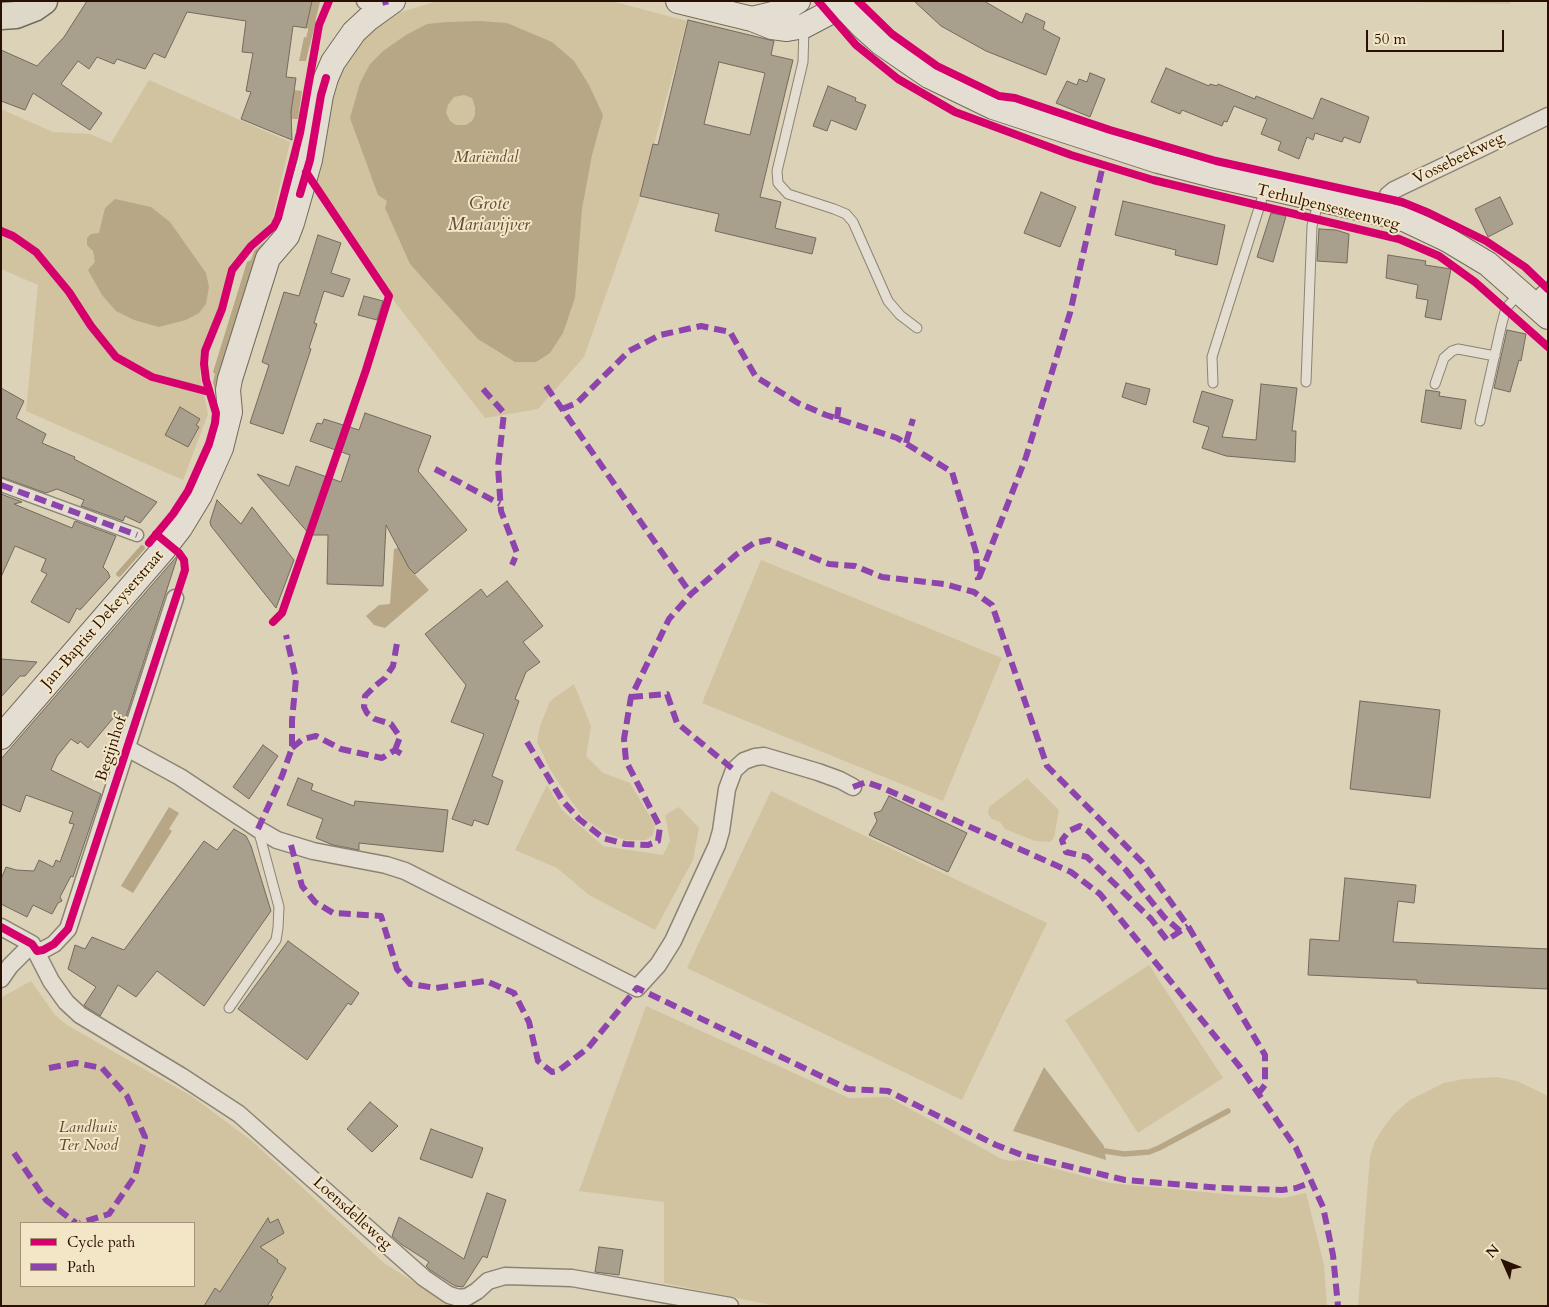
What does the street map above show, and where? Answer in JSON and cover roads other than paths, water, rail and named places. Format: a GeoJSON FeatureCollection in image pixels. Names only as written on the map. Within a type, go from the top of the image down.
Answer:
{"type":"FeatureCollection","features":[{"type":"Feature","properties":{"kind":"main road"},"geometry":{"type":"LineString","coordinates":[[1,16],[16,14],[34,8],[44,1]]}},
{"type":"Feature","properties":{"kind":"main road"},"geometry":{"type":"LineString","coordinates":[[678,1],[752,19],[772,27],[787,29],[804,26],[840,4]]}},
{"type":"Feature","properties":{"kind":"main road"},"geometry":{"type":"LineString","coordinates":[[752,19],[781,12],[798,1]]}},
{"type":"Feature","properties":{"kind":"main road","name":"Jan-Baptist Dekeyserstraat"},"geometry":{"type":"LineString","coordinates":[[1,737],[92,634],[185,534],[221,448],[230,412],[228,390],[230,379],[268,258],[287,236],[292,223],[310,160],[321,95],[326,78],[333,62],[354,32],[382,2]]}},
{"type":"Feature","properties":{"kind":"main road","name":"Terhulpensesteenweg"},"geometry":{"type":"LineString","coordinates":[[840,4],[881,43],[929,76],[993,108],[1158,161],[1380,213],[1414,224],[1448,240],[1488,264],[1538,301]]}},
{"type":"Feature","properties":{"kind":"street","name":"Vossebeekweg"},"geometry":{"type":"LineString","coordinates":[[1380,213],[1388,195],[1394,190],[1548,116]]}},
{"type":"Feature","properties":{"kind":"street"},"geometry":{"type":"LineString","coordinates":[[1,485],[137,535]]}},
{"type":"Feature","properties":{"kind":"street","name":"Begijnhof"},"geometry":{"type":"LineString","coordinates":[[1,979],[10,966],[34,947],[44,950],[54,944],[68,929],[175,598]]}},
{"type":"Feature","properties":{"kind":"street"},"geometry":{"type":"LineString","coordinates":[[127,748],[180,777],[269,836],[291,845],[386,865],[405,872],[637,988],[658,964],[673,941],[717,845],[721,832],[727,789],[734,770],[755,756],[764,756],[840,780],[853,787]]}},
{"type":"Feature","properties":{"kind":"street"},"geometry":{"type":"LineString","coordinates":[[1,927],[34,947]]}},
{"type":"Feature","properties":{"kind":"street","name":"Loensdelleweg"},"geometry":{"type":"LineString","coordinates":[[34,947],[51,981],[66,1002],[80,1015],[181,1076],[239,1114],[424,1278],[448,1294],[459,1298],[467,1297],[488,1281],[505,1276],[572,1278],[686,1302],[730,1306]]}},
{"type":"Feature","properties":{"kind":"lane"},"geometry":{"type":"LineString","coordinates":[[804,26],[803,62],[777,171],[778,183],[788,194],[846,214],[853,222],[888,301],[900,315],[917,328]]}},
{"type":"Feature","properties":{"kind":"lane"},"geometry":{"type":"LineString","coordinates":[[1213,383],[1212,357],[1266,187]]}},
{"type":"Feature","properties":{"kind":"lane"},"geometry":{"type":"LineString","coordinates":[[1306,382],[1312,226],[1319,199]]}},
{"type":"Feature","properties":{"kind":"lane"},"geometry":{"type":"LineString","coordinates":[[1480,421],[1506,308],[1538,301]]}},
{"type":"Feature","properties":{"kind":"lane"},"geometry":{"type":"LineString","coordinates":[[1435,384],[1444,358],[1452,351],[1458,350],[1494,356]]}},
{"type":"Feature","properties":{"kind":"lane"},"geometry":{"type":"LineString","coordinates":[[230,1008],[276,940],[278,928],[279,907],[258,829]]}},
{"type":"Feature","properties":{"kind":"water"},"geometry":{"type":"Polygon","coordinates":[[[312,1],[320,2],[313,30],[306,28],[312,1]]]}},
{"type":"Feature","properties":{"kind":"water","name":"Grote Mariavijver"},"geometry":{"type":"Polygon","coordinates":[[[481,21],[507,23],[552,42],[574,61],[589,85],[603,115],[592,155],[582,209],[575,298],[563,333],[550,353],[536,362],[515,362],[478,339],[410,264],[385,208],[387,201],[378,195],[350,118],[360,83],[370,64],[383,51],[406,35],[427,24],[481,21]],[[464,95],[454,97],[448,105],[446,113],[450,121],[456,125],[466,125],[472,121],[475,115],[475,107],[472,98],[464,95]]]}},
{"type":"Feature","properties":{"kind":"water"},"geometry":{"type":"Polygon","coordinates":[[[304,37],[311,39],[306,61],[299,61],[304,37]]]}},
{"type":"Feature","properties":{"kind":"water"},"geometry":{"type":"Polygon","coordinates":[[[294,90],[302,91],[298,119],[290,119],[294,90]]]}},
{"type":"Feature","properties":{"kind":"water"},"geometry":{"type":"Polygon","coordinates":[[[115,199],[151,207],[170,222],[206,273],[209,287],[206,304],[199,313],[186,320],[159,327],[134,320],[116,311],[102,295],[88,270],[95,262],[93,251],[87,245],[87,238],[91,234],[99,233],[105,208],[115,199]]]}},
{"type":"Feature","properties":{"kind":"water"},"geometry":{"type":"Polygon","coordinates":[[[264,242],[216,394],[213,382],[215,374],[213,372],[247,262],[251,260],[254,251],[264,242]]]}},
{"type":"Feature","properties":{"kind":"water"},"geometry":{"type":"Polygon","coordinates":[[[401,547],[409,568],[429,590],[385,628],[374,625],[366,616],[379,605],[390,604],[394,549],[401,547]]]}},
{"type":"Feature","properties":{"kind":"water"},"geometry":{"type":"Polygon","coordinates":[[[169,807],[179,813],[169,829],[172,831],[133,893],[121,886],[169,807]]]}},
{"type":"Feature","properties":{"kind":"water"},"geometry":{"type":"Polygon","coordinates":[[[1044,1067],[1104,1146],[1106,1160],[1013,1131],[1044,1067]]]}},
{"type":"Feature","properties":{"kind":"waterway"},"geometry":{"type":"LineString","coordinates":[[307,45],[313,22]]}},
{"type":"Feature","properties":{"kind":"waterway"},"geometry":{"type":"LineString","coordinates":[[119,574],[142,548]]}},
{"type":"Feature","properties":{"kind":"waterway"},"geometry":{"type":"LineString","coordinates":[[1105,1151],[1124,1154],[1149,1152],[1228,1111]]}},
{"type":"Feature","properties":{"kind":"park label","name":"Mariëndal"},"geometry":{"type":"Point","coordinates":[486,158]}},
{"type":"Feature","properties":{"kind":"park label","name":"Landhuis Ter Nood"},"geometry":{"type":"Point","coordinates":[88,1137]}}]}
